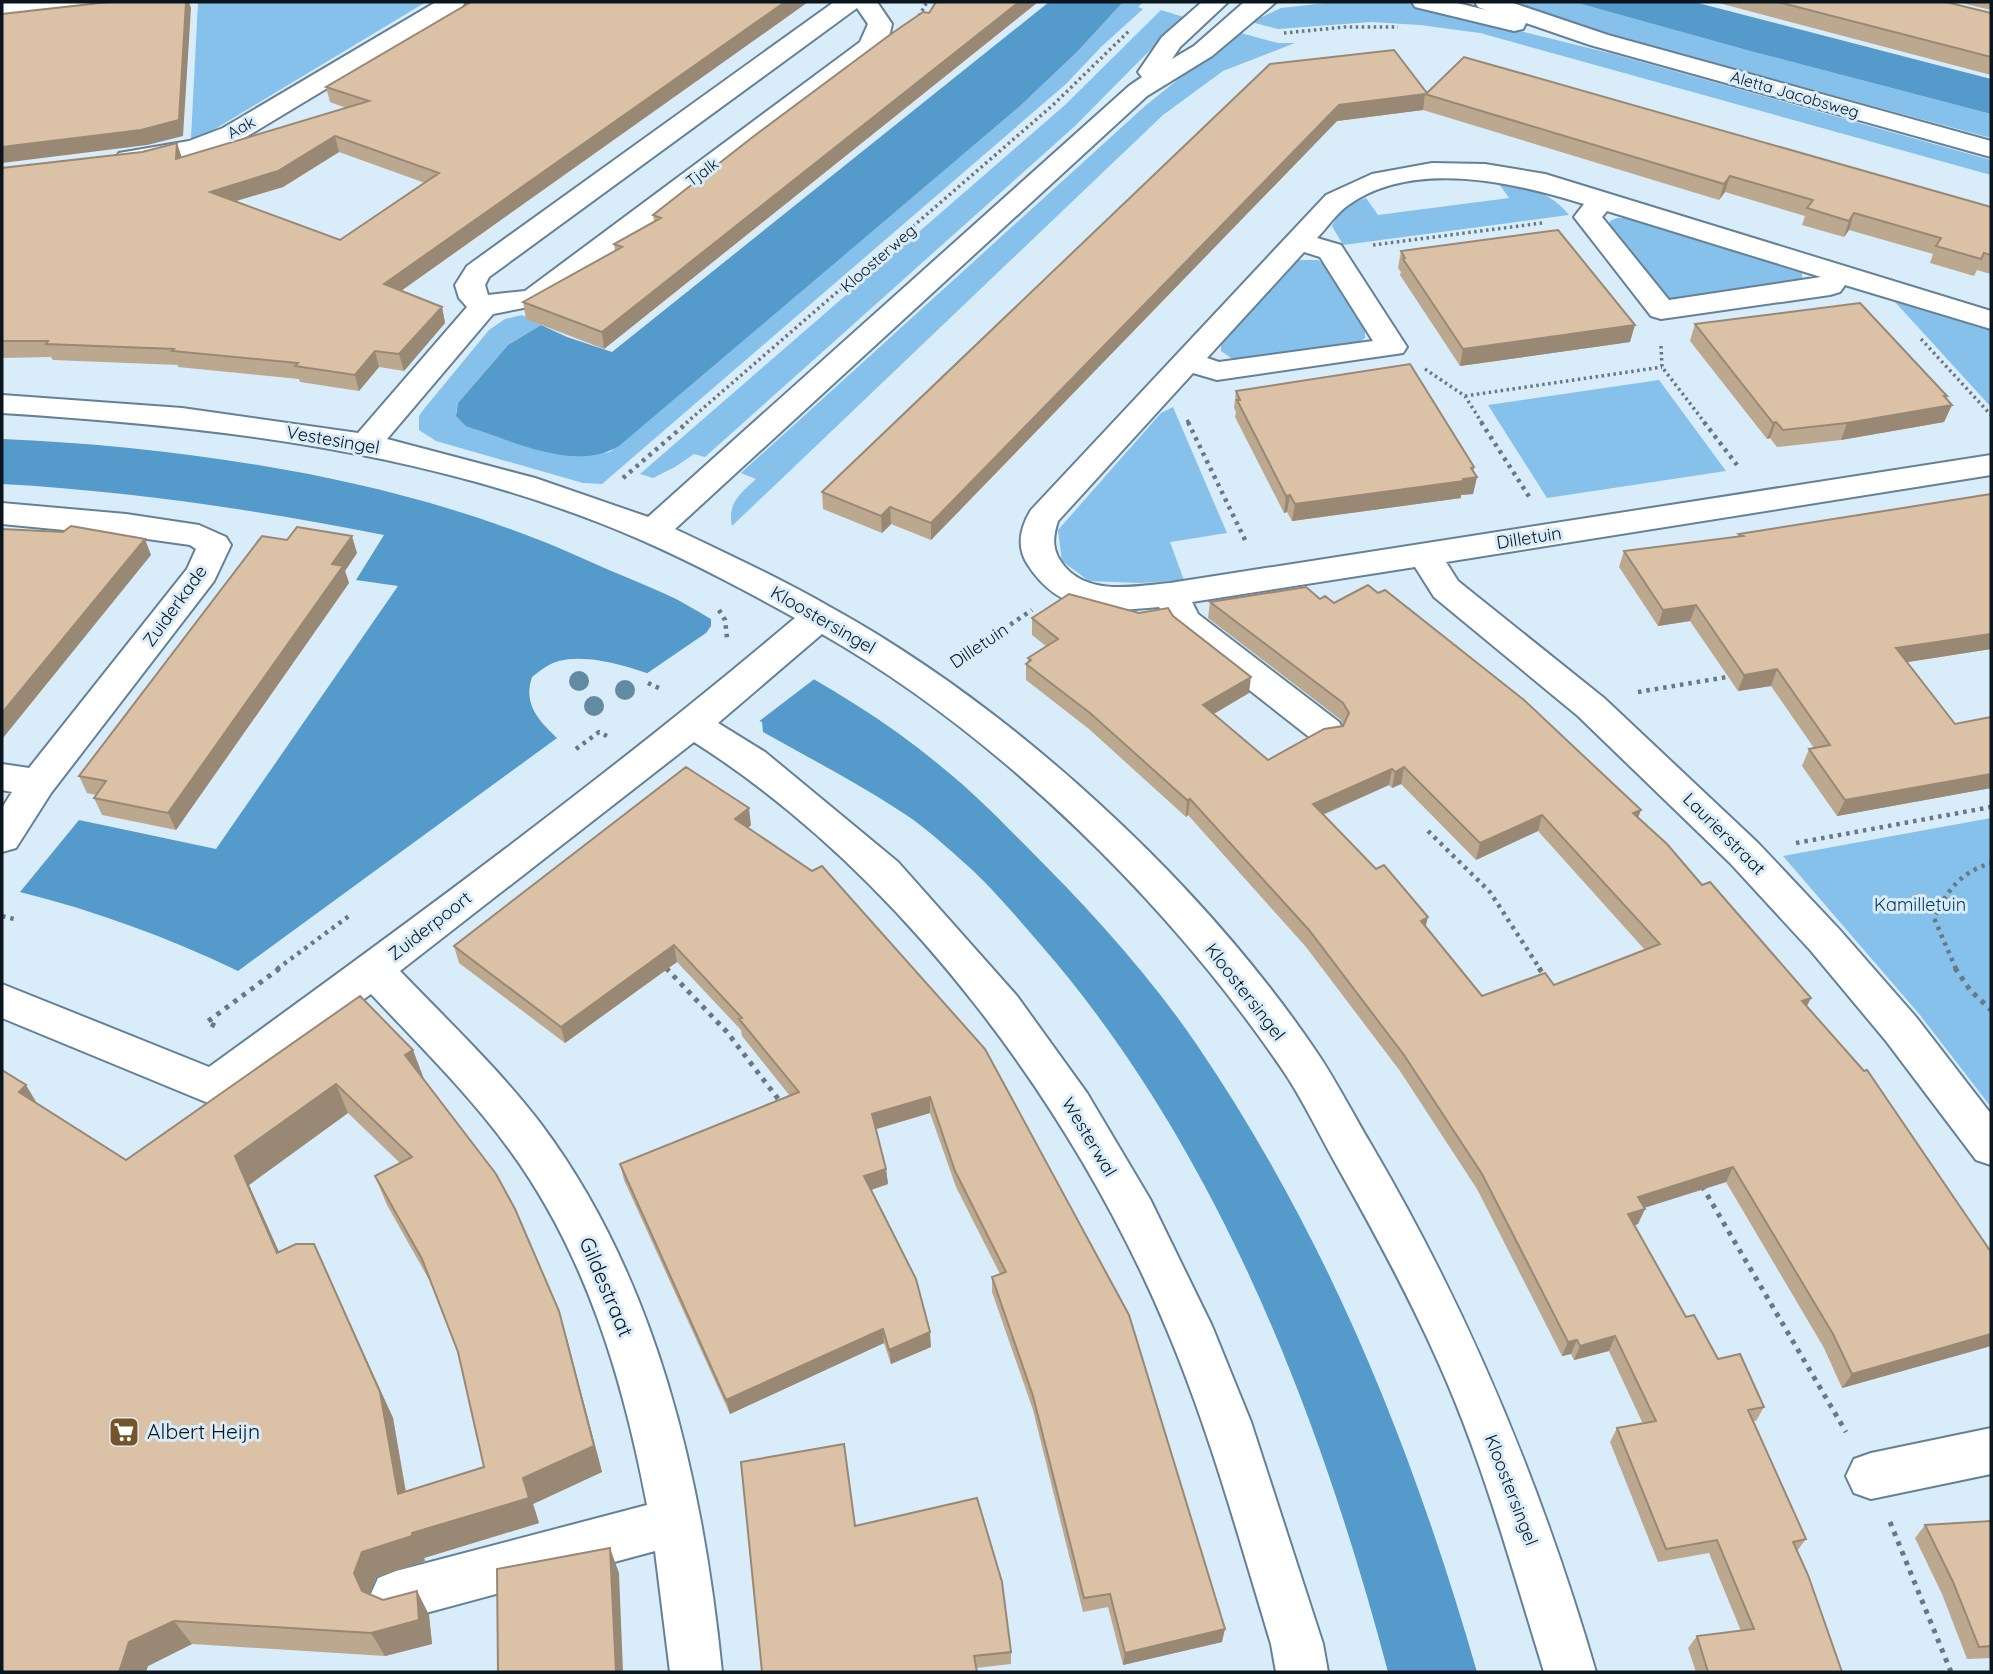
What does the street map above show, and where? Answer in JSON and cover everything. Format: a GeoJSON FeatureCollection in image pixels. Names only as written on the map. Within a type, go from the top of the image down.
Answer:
{"type":"FeatureCollection","features":[{"type":"Feature","properties":{"kind":"street"},"geometry":{"type":"LineString","coordinates":[[2,10],[85,2]]}},
{"type":"Feature","properties":{"kind":"street","name":"Aak"},"geometry":{"type":"LineString","coordinates":[[107,162],[195,148],[232,134],[453,2]]}},
{"type":"Feature","properties":{"kind":"street"},"geometry":{"type":"LineString","coordinates":[[365,445],[483,307],[474,298],[470,285],[477,272],[849,2]]}},
{"type":"Feature","properties":{"kind":"street","name":"Tjalk"},"geometry":{"type":"LineString","coordinates":[[483,307],[534,298],[869,47],[880,24],[864,2]]}},
{"type":"Feature","properties":{"kind":"street"},"geometry":{"type":"LineString","coordinates":[[1138,91],[1171,42],[1216,2]]}},
{"type":"Feature","properties":{"kind":"street"},"geometry":{"type":"LineString","coordinates":[[653,531],[1138,91],[1203,51],[1252,8],[1264,2]]}},
{"type":"Feature","properties":{"kind":"street","name":"Aletta Jacobsweg"},"geometry":{"type":"LineString","coordinates":[[1424,2],[1489,19],[1599,40]]}},
{"type":"Feature","properties":{"kind":"street","name":"Aletta Jacobsweg"},"geometry":{"type":"LineString","coordinates":[[1487,2],[1599,40],[1991,149]]}},
{"type":"Feature","properties":{"kind":"street"},"geometry":{"type":"LineString","coordinates":[[1067,588],[1038,554],[1035,537],[1043,517],[1297,241],[1336,201],[1355,188],[1401,176],[1449,171],[1496,173],[1535,180],[1594,209],[1839,273],[1991,320]]}},
{"type":"Feature","properties":{"kind":"street"},"geometry":{"type":"LineString","coordinates":[[1594,209],[1661,310],[1830,286],[1839,273]]}},
{"type":"Feature","properties":{"kind":"street"},"geometry":{"type":"LineString","coordinates":[[1186,361],[1217,371],[1392,347],[1331,251],[1297,241]]}},
{"type":"Feature","properties":{"kind":"street","name":"Vestesingel"},"geometry":{"type":"LineString","coordinates":[[2,404],[117,411],[237,423],[365,445],[478,472],[653,531]]}},
{"type":"Feature","properties":{"kind":"street","name":"Dilletuin"},"geometry":{"type":"LineString","coordinates":[[1067,588],[1097,596],[1125,598],[1170,594],[1991,465]]}},
{"type":"Feature","properties":{"kind":"street","name":"Zuiderkade"},"geometry":{"type":"LineString","coordinates":[[2,513],[126,525],[199,536],[214,545],[202,573],[38,783],[2,838]]}},
{"type":"Feature","properties":{"kind":"street","name":"Kloostersingel"},"geometry":{"type":"LineString","coordinates":[[653,531],[820,616],[926,682],[1057,786],[1106,831],[1209,945],[1301,1065],[1382,1203],[1464,1367],[1534,1551],[1570,1672]]}},
{"type":"Feature","properties":{"kind":"street","name":"Laurierstraat"},"geometry":{"type":"LineString","coordinates":[[1424,554],[1446,589],[1591,707],[1744,853],[1825,940],[1901,1029],[1991,1147]]}},
{"type":"Feature","properties":{"kind":"street"},"geometry":{"type":"LineString","coordinates":[[1170,594],[1185,622],[1326,732]]}},
{"type":"Feature","properties":{"kind":"street","name":"Zuiderpoort"},"geometry":{"type":"LineString","coordinates":[[2,1001],[213,1087],[373,970],[706,714],[820,616]]}},
{"type":"Feature","properties":{"kind":"street","name":"Westerwal"},"geometry":{"type":"LineString","coordinates":[[706,714],[751,761],[884,872],[1002,1008],[1072,1106],[1134,1213],[1189,1326],[1227,1422],[1297,1644],[1302,1672]]}},
{"type":"Feature","properties":{"kind":"street"},"geometry":{"type":"LineString","coordinates":[[2,777],[38,783]]}},
{"type":"Feature","properties":{"kind":"street","name":"Gildestraat"},"geometry":{"type":"LineString","coordinates":[[373,970],[472,1074],[526,1139],[570,1206],[605,1279],[634,1353],[664,1459],[685,1572],[696,1672]]}},
{"type":"Feature","properties":{"kind":"street"},"geometry":{"type":"LineString","coordinates":[[1871,1476],[1991,1451]]}},
{"type":"Feature","properties":{"kind":"street"},"geometry":{"type":"LineString","coordinates":[[396,1596],[676,1521]]}},
{"type":"Feature","properties":{"kind":"path","name":"Kloosterweg"},"geometry":{"type":"LineString","coordinates":[[588,508],[1053,105],[1105,52],[1134,27]]}},
{"type":"Feature","properties":{"kind":"path"},"geometry":{"type":"LineString","coordinates":[[1331,251],[1594,209]]}},
{"type":"Feature","properties":{"kind":"path"},"geometry":{"type":"LineString","coordinates":[[1886,287],[1882,296],[1991,415]]}},
{"type":"Feature","properties":{"kind":"path"},"geometry":{"type":"LineString","coordinates":[[1661,310],[1662,367],[1765,501]]}},
{"type":"Feature","properties":{"kind":"path"},"geometry":{"type":"LineString","coordinates":[[1392,347],[1465,396],[1553,534]]}},
{"type":"Feature","properties":{"kind":"path"},"geometry":{"type":"LineString","coordinates":[[1465,396],[1662,367]]}},
{"type":"Feature","properties":{"kind":"path"},"geometry":{"type":"LineString","coordinates":[[1160,390],[1175,395],[1264,580]]}},
{"type":"Feature","properties":{"kind":"path","name":"Dilletuin"},"geometry":{"type":"LineString","coordinates":[[926,682],[1067,588]]}},
{"type":"Feature","properties":{"kind":"path"},"geometry":{"type":"LineString","coordinates":[[1591,707],[1644,691],[1738,675]]}},
{"type":"Feature","properties":{"kind":"path"},"geometry":{"type":"LineString","coordinates":[[648,683],[663,690]]}},
{"type":"Feature","properties":{"kind":"path"},"geometry":{"type":"LineString","coordinates":[[576,749],[590,738]]}},
{"type":"Feature","properties":{"kind":"path"},"geometry":{"type":"LineString","coordinates":[[1744,853],[1991,807]]}},
{"type":"Feature","properties":{"kind":"path"},"geometry":{"type":"LineString","coordinates":[[1428,831],[1490,892],[1551,985]]}},
{"type":"Feature","properties":{"kind":"path"},"geometry":{"type":"LineString","coordinates":[[1991,863],[1967,869],[1948,889],[1934,918],[1944,949],[1969,992],[1991,1010]]}},
{"type":"Feature","properties":{"kind":"path"},"geometry":{"type":"LineString","coordinates":[[2,916],[14,919]]}},
{"type":"Feature","properties":{"kind":"path"},"geometry":{"type":"LineString","coordinates":[[218,1028],[207,1022],[349,916]]}},
{"type":"Feature","properties":{"kind":"path"},"geometry":{"type":"LineString","coordinates":[[675,959],[665,967],[718,1019],[752,1060],[789,1114]]}},
{"type":"Feature","properties":{"kind":"path"},"geometry":{"type":"LineString","coordinates":[[1693,1182],[1702,1186],[1871,1476],[1951,1672]]}},
{"type":"Feature","properties":{"kind":"green space"},"geometry":{"type":"Polygon","coordinates":[[[198,2],[426,2],[205,135],[191,138],[198,2]]]}},
{"type":"Feature","properties":{"kind":"green space"},"geometry":{"type":"Polygon","coordinates":[[[1123,2],[1143,2],[1138,7],[1143,9],[1066,84],[602,484],[583,483],[436,441],[419,430],[419,416],[489,330],[505,319],[522,315],[541,325],[508,345],[458,403],[456,413],[474,429],[549,453],[578,456],[610,452],[1019,107],[1078,51],[1123,2]]]}},
{"type":"Feature","properties":{"kind":"green space"},"geometry":{"type":"Polygon","coordinates":[[[1335,2],[1403,2],[1613,54],[1991,160],[1991,175],[1480,33],[1371,22],[1278,29],[1251,22],[1281,8],[1335,2]]]}},
{"type":"Feature","properties":{"kind":"green space"},"geometry":{"type":"Polygon","coordinates":[[[1506,2],[1574,2],[1991,114],[1991,138],[1654,47],[1506,2]]]}},
{"type":"Feature","properties":{"kind":"green space"},"geometry":{"type":"Polygon","coordinates":[[[1161,10],[1187,18],[1158,42],[1075,126],[705,457],[694,454],[653,478],[640,474],[1065,105],[1161,10]]]}},
{"type":"Feature","properties":{"kind":"green space"},"geometry":{"type":"Polygon","coordinates":[[[1237,32],[1278,43],[1295,43],[1223,71],[1163,115],[732,526],[733,505],[756,479],[741,473],[1145,106],[1237,32]]]}},
{"type":"Feature","properties":{"kind":"green space"},"geometry":{"type":"Polygon","coordinates":[[[1497,181],[1546,195],[1569,215],[1343,245],[1332,226],[1346,208],[1366,198],[1378,215],[1509,198],[1497,181]]]}},
{"type":"Feature","properties":{"kind":"green space"},"geometry":{"type":"Polygon","coordinates":[[[1628,218],[1802,273],[1802,281],[1667,302],[1609,225],[1610,221],[1628,218]]]}},
{"type":"Feature","properties":{"kind":"green space"},"geometry":{"type":"Polygon","coordinates":[[[1299,260],[1318,260],[1326,266],[1365,331],[1365,338],[1358,343],[1241,359],[1231,358],[1221,351],[1221,345],[1299,260]]]}},
{"type":"Feature","properties":{"kind":"green space"},"geometry":{"type":"Polygon","coordinates":[[[1895,302],[1991,331],[1991,407],[1895,302]]]}},
{"type":"Feature","properties":{"kind":"green space"},"geometry":{"type":"Polygon","coordinates":[[[1659,380],[1726,471],[1547,498],[1488,405],[1659,380]]]}},
{"type":"Feature","properties":{"kind":"green space"},"geometry":{"type":"Polygon","coordinates":[[[1173,407],[1227,533],[1170,542],[1184,580],[1140,583],[1089,581],[1062,561],[1058,530],[1161,413],[1173,407]]]}},
{"type":"Feature","properties":{"kind":"green space","name":"Kamilletuin"},"geometry":{"type":"Polygon","coordinates":[[[1991,818],[1991,1107],[1920,1015],[1783,856],[1991,818]]]}},
{"type":"Feature","properties":{"kind":"shaded area"},"geometry":{"type":"Polygon","coordinates":[[[1049,2],[1123,2],[1078,51],[1019,107],[619,446],[584,456],[546,452],[466,426],[456,416],[458,403],[508,345],[541,325],[612,352],[1049,2]]]}},
{"type":"Feature","properties":{"kind":"shaded area"},"geometry":{"type":"Polygon","coordinates":[[[1574,2],[1694,2],[1991,79],[1991,114],[1750,51],[1574,2]]]}},
{"type":"Feature","properties":{"kind":"shaded area"},"geometry":{"type":"Polygon","coordinates":[[[2,439],[135,449],[272,468],[408,497],[534,538],[678,600],[858,706],[954,777],[1050,870],[1138,967],[1197,1045],[1244,1119],[1287,1194],[1362,1347],[1395,1426],[1424,1507],[1477,1672],[1388,1672],[1330,1478],[1295,1382],[1255,1288],[1210,1196],[1159,1107],[1103,1023],[1011,911],[946,846],[883,800],[763,732],[762,722],[662,678],[633,669],[581,659],[551,664],[532,677],[529,695],[538,718],[557,738],[238,971],[131,926],[20,892],[79,820],[216,849],[398,586],[356,580],[384,535],[194,503],[98,491],[2,484],[2,439]]]}},
{"type":"Feature","properties":{"kind":"pier"},"geometry":{"type":"Polygon","coordinates":[[[711,617],[817,677],[758,722],[646,674],[706,633],[711,626],[711,617]]]}},
{"type":"Feature","properties":{"kind":"building"},"geometry":{"type":"Polygon","coordinates":[[[109,2],[186,2],[179,120],[141,130],[2,147],[2,14],[109,2]]]}},
{"type":"Feature","properties":{"kind":"building"},"geometry":{"type":"Polygon","coordinates":[[[471,2],[785,2],[384,284],[442,307],[399,354],[375,351],[355,375],[295,366],[298,363],[172,351],[174,349],[46,344],[48,341],[2,341],[2,168],[142,152],[177,143],[176,159],[369,101],[326,87],[471,2]],[[335,136],[278,171],[210,192],[340,240],[439,173],[335,136]]]}},
{"type":"Feature","properties":{"kind":"building"},"geometry":{"type":"Polygon","coordinates":[[[936,2],[1019,2],[602,332],[523,302],[622,247],[614,244],[661,218],[653,215],[891,34],[923,12],[929,13],[936,2]]]}},
{"type":"Feature","properties":{"kind":"building"},"geometry":{"type":"Polygon","coordinates":[[[1778,2],[1946,2],[1991,13],[1991,57],[1778,2]]]}},
{"type":"Feature","properties":{"kind":"building"},"geometry":{"type":"Polygon","coordinates":[[[1394,50],[1427,93],[1464,57],[1991,207],[1991,255],[1984,253],[1981,259],[1936,246],[1941,238],[1854,213],[1849,221],[1807,208],[1813,200],[1730,176],[1724,184],[1425,94],[1339,105],[931,523],[890,507],[881,516],[822,492],[1270,64],[1394,50]]]}},
{"type":"Feature","properties":{"kind":"building"},"geometry":{"type":"Polygon","coordinates":[[[1558,230],[1635,325],[1463,349],[1403,259],[1405,258],[1401,251],[1558,230]]]}},
{"type":"Feature","properties":{"kind":"building"},"geometry":{"type":"Polygon","coordinates":[[[1860,303],[1947,396],[1944,396],[1952,405],[1847,423],[1783,430],[1776,422],[1773,423],[1695,324],[1860,303]]]}},
{"type":"Feature","properties":{"kind":"building"},"geometry":{"type":"Polygon","coordinates":[[[1410,364],[1474,467],[1471,468],[1477,477],[1295,504],[1290,495],[1286,496],[1237,400],[1240,400],[1236,391],[1410,364]]]}},
{"type":"Feature","properties":{"kind":"building"},"geometry":{"type":"Polygon","coordinates":[[[1991,494],[1991,634],[1896,648],[1955,724],[1991,717],[1991,774],[1845,800],[1809,749],[1830,745],[1777,669],[1744,675],[1696,605],[1663,610],[1624,551],[1743,536],[1739,534],[1991,494]]]}},
{"type":"Feature","properties":{"kind":"building"},"geometry":{"type":"Polygon","coordinates":[[[71,526],[145,539],[2,713],[2,529],[63,532],[71,526]]]}},
{"type":"Feature","properties":{"kind":"building"},"geometry":{"type":"Polygon","coordinates":[[[297,527],[352,536],[332,564],[343,566],[168,813],[94,798],[106,781],[79,776],[262,536],[287,540],[297,527]]]}},
{"type":"Feature","properties":{"kind":"building"},"geometry":{"type":"Polygon","coordinates":[[[1368,585],[1378,593],[1385,590],[1524,700],[1641,810],[1633,813],[1667,844],[1702,885],[1710,882],[1811,998],[1802,1001],[1864,1071],[1867,1070],[1991,1252],[1991,1334],[1852,1374],[1833,1334],[1733,1167],[1638,1197],[1645,1209],[1628,1214],[1686,1317],[1694,1315],[1718,1359],[1740,1354],[1764,1407],[1748,1410],[1806,1539],[1793,1542],[1808,1575],[1842,1672],[1708,1672],[1697,1636],[1754,1629],[1717,1540],[1666,1549],[1617,1428],[1656,1421],[1615,1336],[1580,1346],[1577,1340],[1568,1342],[1482,1174],[1404,1055],[1309,930],[1190,799],[1187,800],[1090,713],[1026,664],[1031,660],[1028,658],[1058,639],[1032,618],[1069,594],[1139,613],[1168,608],[1173,616],[1251,677],[1203,705],[1268,760],[1324,729],[1343,726],[1349,713],[1343,703],[1210,602],[1306,587],[1320,599],[1325,596],[1334,603],[1368,585]],[[1404,767],[1395,772],[1392,769],[1313,804],[1376,869],[1384,865],[1428,917],[1421,921],[1482,996],[1545,973],[1554,985],[1660,944],[1542,815],[1480,843],[1404,767]]]}},
{"type":"Feature","properties":{"kind":"building"},"geometry":{"type":"Polygon","coordinates":[[[686,767],[749,808],[735,819],[812,871],[822,866],[985,1049],[1129,1315],[1225,1629],[1125,1653],[1110,1594],[1084,1598],[1033,1396],[992,1277],[1006,1272],[955,1171],[930,1097],[872,1114],[886,1169],[864,1176],[916,1279],[930,1332],[889,1350],[883,1329],[726,1400],[620,1164],[799,1092],[739,1019],[742,1018],[674,945],[561,1027],[454,946],[686,767]]]}},
{"type":"Feature","properties":{"kind":"building"},"geometry":{"type":"Polygon","coordinates":[[[360,996],[413,1050],[405,1055],[496,1174],[515,1209],[559,1311],[594,1446],[523,1478],[529,1498],[412,1533],[412,1536],[362,1552],[354,1573],[362,1591],[383,1600],[417,1591],[419,1620],[371,1633],[174,1621],[129,1642],[119,1672],[2,1672],[2,1070],[26,1085],[19,1092],[126,1160],[360,996]],[[336,1084],[235,1156],[277,1253],[296,1244],[314,1244],[380,1392],[398,1494],[484,1467],[458,1352],[422,1259],[375,1176],[412,1157],[336,1084]]]}},
{"type":"Feature","properties":{"kind":"building"},"geometry":{"type":"Polygon","coordinates":[[[844,1444],[855,1526],[977,1498],[1002,1582],[1011,1652],[974,1656],[977,1672],[762,1672],[741,1462],[844,1444]]]}},
{"type":"Feature","properties":{"kind":"building"},"geometry":{"type":"Polygon","coordinates":[[[1991,1521],[1991,1646],[1979,1647],[1953,1582],[1925,1525],[1991,1521]]]}},
{"type":"Feature","properties":{"kind":"building"},"geometry":{"type":"Polygon","coordinates":[[[610,1548],[616,1672],[498,1672],[497,1569],[610,1548]]]}},
{"type":"Feature","properties":{"kind":"place","name":"Albert Heijn"},"geometry":{"type":"Point","coordinates":[124,1432]}}]}
